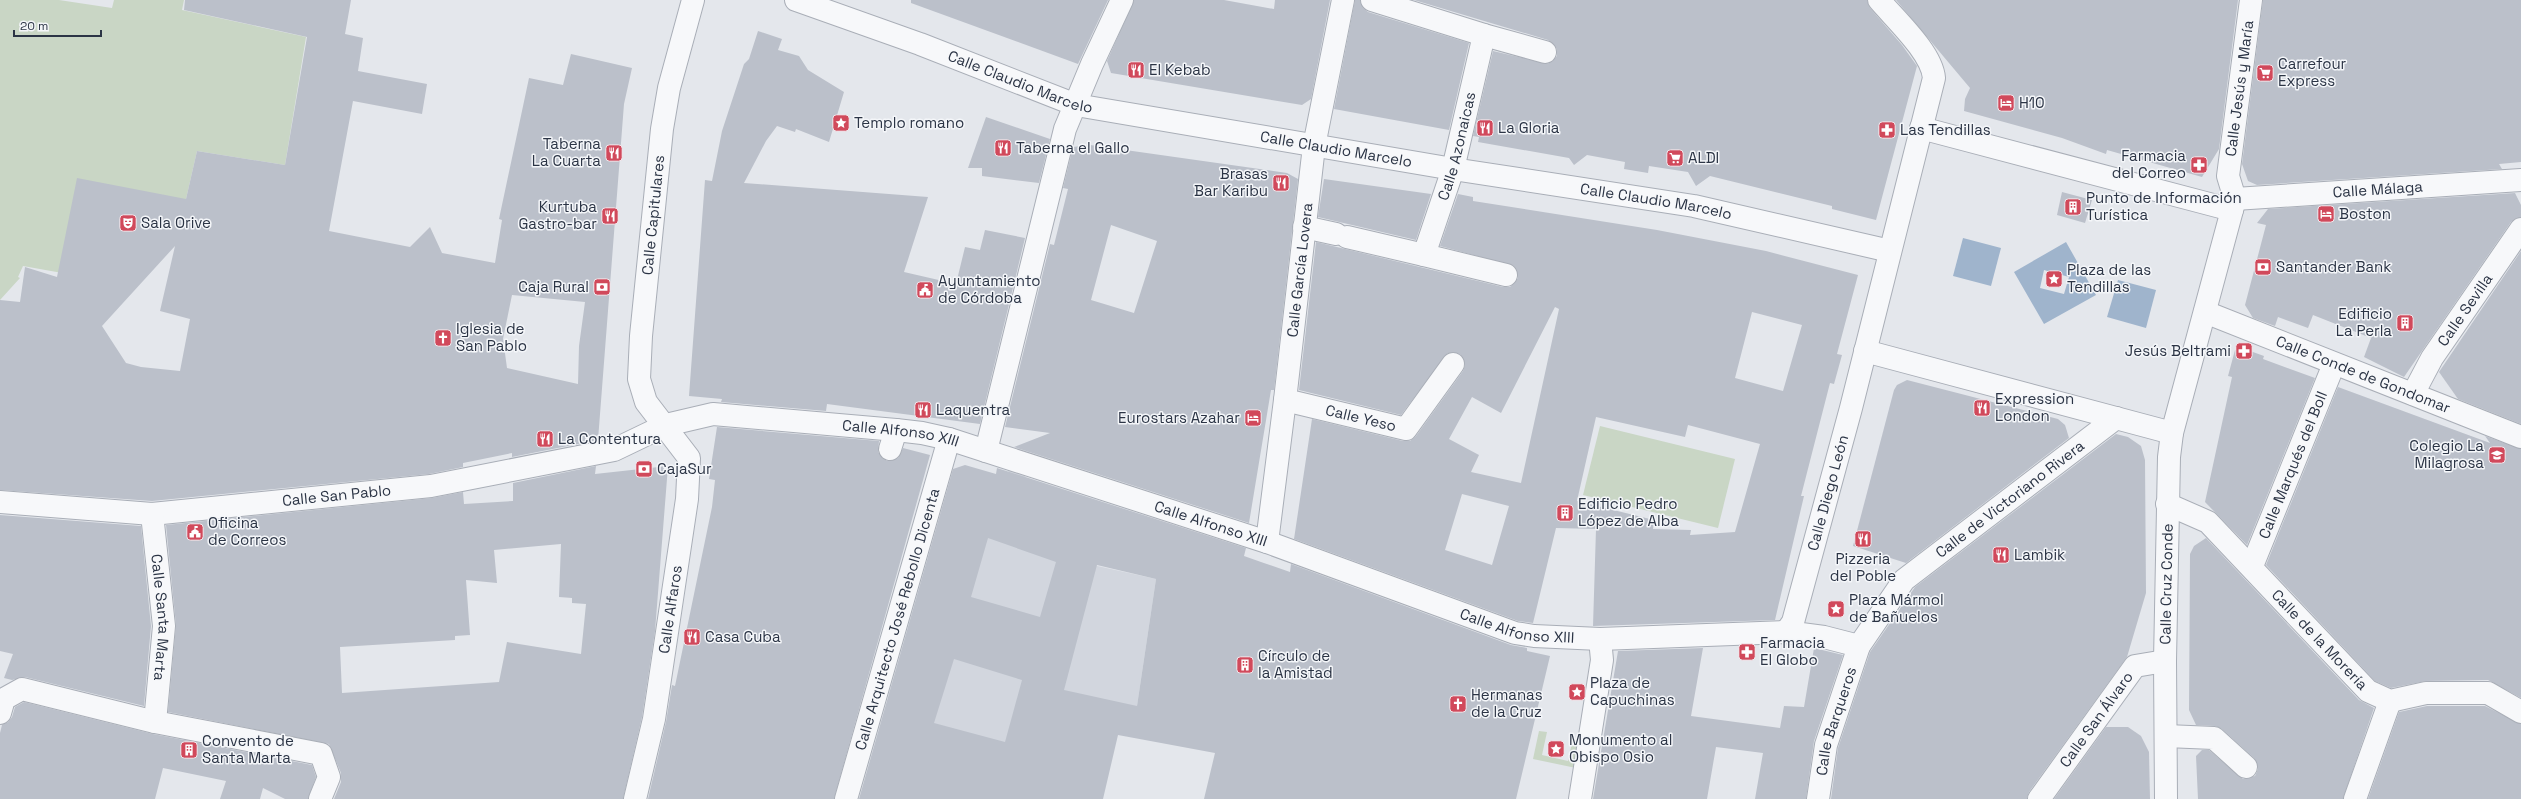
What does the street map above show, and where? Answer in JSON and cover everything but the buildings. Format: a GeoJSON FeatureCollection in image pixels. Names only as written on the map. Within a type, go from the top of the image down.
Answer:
{"type":"FeatureCollection","features":[{"type":"Feature","properties":{"kind":"street","name":"Calle Capitulares"},"geometry":{"type":"LineString","coordinates":[[666,425],[646,402],[639,379],[641,336],[662,129],[672,74],[693,0]]}},
{"type":"Feature","properties":{"kind":"street","name":"Calle Claudio Marcelo"},"geometry":{"type":"LineString","coordinates":[[796,0],[920,44],[1076,105],[1453,169],[1694,206],[1890,251]]}},
{"type":"Feature","properties":{"kind":"street"},"geometry":{"type":"LineString","coordinates":[[986,451],[1065,129],[1092,64],[1122,0]]}},
{"type":"Feature","properties":{"kind":"street","name":"Calle García Lovera"},"geometry":{"type":"LineString","coordinates":[[1266,542],[1286,400],[1314,146],[1343,0]]}},
{"type":"Feature","properties":{"kind":"street"},"geometry":{"type":"LineString","coordinates":[[1372,0],[1484,35],[1545,52]]}},
{"type":"Feature","properties":{"kind":"street"},"geometry":{"type":"LineString","coordinates":[[1879,0],[1932,66],[1934,78],[1921,128],[1865,351],[2172,433],[2233,205],[1921,128]]}},
{"type":"Feature","properties":{"kind":"street","name":"Calle Jesús y María"},"geometry":{"type":"LineString","coordinates":[[2233,205],[2228,176],[2251,0]]}},
{"type":"Feature","properties":{"kind":"street","name":"Calle Azonaicas"},"geometry":{"type":"LineString","coordinates":[[1424,255],[1453,169],[1484,35]]}},
{"type":"Feature","properties":{"kind":"street","name":"Calle Málaga"},"geometry":{"type":"LineString","coordinates":[[2233,205],[2521,180]]}},
{"type":"Feature","properties":{"kind":"street"},"geometry":{"type":"LineString","coordinates":[[1304,227],[1506,275]]}},
{"type":"Feature","properties":{"kind":"street","name":"Calle Sevilla"},"geometry":{"type":"LineString","coordinates":[[2414,394],[2432,358],[2521,229]]}},
{"type":"Feature","properties":{"kind":"street","name":"Calle Conde de Gondomar"},"geometry":{"type":"LineString","coordinates":[[2204,312],[2414,394],[2521,438]]}},
{"type":"Feature","properties":{"kind":"street","name":"Calle Diego León"},"geometry":{"type":"LineString","coordinates":[[1786,632],[1793,622],[1865,351]]}},
{"type":"Feature","properties":{"kind":"street","name":"Calle Yeso"},"geometry":{"type":"LineString","coordinates":[[1286,400],[1406,429],[1453,364]]}},
{"type":"Feature","properties":{"kind":"street","name":"Calle Marqués del Boll"},"geometry":{"type":"LineString","coordinates":[[2252,566],[2334,364]]}},
{"type":"Feature","properties":{"kind":"street","name":"Calle Alfonso XIII"},"geometry":{"type":"LineString","coordinates":[[666,425],[713,414],[893,439],[922,432],[949,439],[1266,542],[1515,633],[1534,636],[1600,639],[1786,632]]}},
{"type":"Feature","properties":{"kind":"street","name":"Calle de Victoriano Rivera"},"geometry":{"type":"LineString","coordinates":[[1859,646],[1904,580],[2116,418]]}},
{"type":"Feature","properties":{"kind":"street","name":"Calle San Pablo"},"geometry":{"type":"LineString","coordinates":[[0,502],[152,514],[431,486],[614,450],[666,425]]}},
{"type":"Feature","properties":{"kind":"street","name":"Calle Alfaros"},"geometry":{"type":"LineString","coordinates":[[635,799],[654,719],[687,499],[689,458],[666,425]]}},
{"type":"Feature","properties":{"kind":"street","name":"Calle Cruz Conde"},"geometry":{"type":"LineString","coordinates":[[2166,799],[2165,661],[2167,504],[2172,433]]}},
{"type":"Feature","properties":{"kind":"street","name":"Calle Arquitecto José Rebollo Dicenta"},"geometry":{"type":"LineString","coordinates":[[846,799],[949,439]]}},
{"type":"Feature","properties":{"kind":"street","name":"Calle de la Morería"},"geometry":{"type":"LineString","coordinates":[[2167,504],[2208,522],[2252,566],[2368,691],[2390,701]]}},
{"type":"Feature","properties":{"kind":"street","name":"Calle Santa Marta"},"geometry":{"type":"LineString","coordinates":[[152,514],[164,626],[155,722]]}},
{"type":"Feature","properties":{"kind":"street"},"geometry":{"type":"LineString","coordinates":[[1786,632],[1824,637],[1859,646]]}},
{"type":"Feature","properties":{"kind":"street"},"geometry":{"type":"LineString","coordinates":[[1581,795],[1602,660],[1600,639]]}},
{"type":"Feature","properties":{"kind":"street","name":"Calle Barqueros"},"geometry":{"type":"LineString","coordinates":[[1818,799],[1826,745],[1859,646]]}},
{"type":"Feature","properties":{"kind":"street","name":"Calle San Álvaro"},"geometry":{"type":"LineString","coordinates":[[2039,799],[2135,666],[2165,661]]}},
{"type":"Feature","properties":{"kind":"street"},"geometry":{"type":"LineString","coordinates":[[0,712],[4,699],[22,689],[155,722],[321,754],[329,777],[320,799]]}},
{"type":"Feature","properties":{"kind":"street"},"geometry":{"type":"LineString","coordinates":[[2354,799],[2390,701],[2426,693],[2488,693],[2521,712]]}},
{"type":"Feature","properties":{"kind":"street"},"geometry":{"type":"LineString","coordinates":[[2166,736],[2214,738],[2246,767]]}},
{"type":"Feature","properties":{"kind":"shaded area"},"geometry":{"type":"Polygon","coordinates":[[[1009,470],[1026,474],[1024,482],[1075,561],[1156,579],[1137,706],[1084,784],[864,799],[1009,470]]]}},
{"type":"Feature","properties":{"kind":"green space"},"geometry":{"type":"Polygon","coordinates":[[[0,0],[59,0],[112,8],[114,0],[184,0],[182,10],[306,37],[285,165],[197,151],[186,199],[79,276],[23,266],[18,277],[20,278],[0,300],[0,0]]]}},
{"type":"Feature","properties":{"kind":"green space"},"geometry":{"type":"Polygon","coordinates":[[[1600,426],[1735,459],[1718,528],[1583,495],[1600,426]]]}},
{"type":"Feature","properties":{"kind":"green space"},"geometry":{"type":"Polygon","coordinates":[[[1539,731],[1547,732],[1542,755],[1568,761],[1573,738],[1582,739],[1576,768],[1533,759],[1539,731]]]}},
{"type":"Feature","properties":{"kind":"water"},"geometry":{"type":"Polygon","coordinates":[[[1963,238],[2001,248],[1991,286],[1953,276],[1963,238]]]}},
{"type":"Feature","properties":{"kind":"water"},"geometry":{"type":"Polygon","coordinates":[[[2066,242],[2096,295],[2044,324],[2014,272],[2066,242]],[[2044,270],[2040,288],[2064,294],[2069,277],[2044,270]]]}},
{"type":"Feature","properties":{"kind":"water"},"geometry":{"type":"Polygon","coordinates":[[[2118,280],[2156,290],[2146,328],[2107,317],[2118,280]]]}},
{"type":"Feature","properties":{"kind":"place","name":"El Kebab"},"geometry":{"type":"Point","coordinates":[1136,70]}},
{"type":"Feature","properties":{"kind":"place","name":"Carrefour Express"},"geometry":{"type":"Point","coordinates":[2265,73]}},
{"type":"Feature","properties":{"kind":"place","name":"H10"},"geometry":{"type":"Point","coordinates":[2006,103]}},
{"type":"Feature","properties":{"kind":"place","name":"Templo romano"},"geometry":{"type":"Point","coordinates":[841,123]}},
{"type":"Feature","properties":{"kind":"place","name":"La Gloria"},"geometry":{"type":"Point","coordinates":[1485,128]}},
{"type":"Feature","properties":{"kind":"place","name":"Las Tendillas"},"geometry":{"type":"Point","coordinates":[1887,130]}},
{"type":"Feature","properties":{"kind":"place","name":"Taberna el Gallo"},"geometry":{"type":"Point","coordinates":[1003,148]}},
{"type":"Feature","properties":{"kind":"place","name":"Taberna La Cuarta"},"geometry":{"type":"Point","coordinates":[614,153]}},
{"type":"Feature","properties":{"kind":"place","name":"ALDI"},"geometry":{"type":"Point","coordinates":[1675,158]}},
{"type":"Feature","properties":{"kind":"place","name":"Farmacia del Correo"},"geometry":{"type":"Point","coordinates":[2199,165]}},
{"type":"Feature","properties":{"kind":"place","name":"Brasas Bar Karibu"},"geometry":{"type":"Point","coordinates":[1281,183]}},
{"type":"Feature","properties":{"kind":"place","name":"Punto de Información Turística"},"geometry":{"type":"Point","coordinates":[2073,207]}},
{"type":"Feature","properties":{"kind":"place","name":"Boston"},"geometry":{"type":"Point","coordinates":[2326,214]}},
{"type":"Feature","properties":{"kind":"place","name":"Kurtuba Gastro-bar"},"geometry":{"type":"Point","coordinates":[610,216]}},
{"type":"Feature","properties":{"kind":"place","name":"Sala Orive"},"geometry":{"type":"Point","coordinates":[128,223]}},
{"type":"Feature","properties":{"kind":"place","name":"Santander Bank"},"geometry":{"type":"Point","coordinates":[2263,267]}},
{"type":"Feature","properties":{"kind":"place","name":"Plaza de las Tendillas"},"geometry":{"type":"Point","coordinates":[2054,279]}},
{"type":"Feature","properties":{"kind":"place","name":"Caja Rural"},"geometry":{"type":"Point","coordinates":[602,287]}},
{"type":"Feature","properties":{"kind":"place","name":"Ayuntamiento de Córdoba"},"geometry":{"type":"Point","coordinates":[925,290]}},
{"type":"Feature","properties":{"kind":"place","name":"Edificio La Perla"},"geometry":{"type":"Point","coordinates":[2405,323]}},
{"type":"Feature","properties":{"kind":"place","name":"Iglesia de San Pablo"},"geometry":{"type":"Point","coordinates":[443,338]}},
{"type":"Feature","properties":{"kind":"place","name":"Jesús Beltrami"},"geometry":{"type":"Point","coordinates":[2244,351]}},
{"type":"Feature","properties":{"kind":"place","name":"Expression London"},"geometry":{"type":"Point","coordinates":[1982,408]}},
{"type":"Feature","properties":{"kind":"place","name":"Laquentra"},"geometry":{"type":"Point","coordinates":[923,410]}},
{"type":"Feature","properties":{"kind":"place","name":"Eurostars Azahar"},"geometry":{"type":"Point","coordinates":[1253,418]}},
{"type":"Feature","properties":{"kind":"place","name":"La Contentura"},"geometry":{"type":"Point","coordinates":[545,439]}},
{"type":"Feature","properties":{"kind":"place","name":"Colegio La Milagrosa"},"geometry":{"type":"Point","coordinates":[2497,455]}},
{"type":"Feature","properties":{"kind":"place","name":"CajaSur"},"geometry":{"type":"Point","coordinates":[644,469]}},
{"type":"Feature","properties":{"kind":"place","name":"Edificio Pedro López de Alba"},"geometry":{"type":"Point","coordinates":[1565,513]}},
{"type":"Feature","properties":{"kind":"place","name":"Oficina de Correos"},"geometry":{"type":"Point","coordinates":[195,532]}},
{"type":"Feature","properties":{"kind":"place","name":"Pizzeria del Poble"},"geometry":{"type":"Point","coordinates":[1863,539]}},
{"type":"Feature","properties":{"kind":"place","name":"Lambik"},"geometry":{"type":"Point","coordinates":[2001,555]}},
{"type":"Feature","properties":{"kind":"place","name":"Plaza Mármol de Bañuelos"},"geometry":{"type":"Point","coordinates":[1836,609]}},
{"type":"Feature","properties":{"kind":"place","name":"Casa Cuba"},"geometry":{"type":"Point","coordinates":[692,637]}},
{"type":"Feature","properties":{"kind":"place","name":"Farmacia El Globo"},"geometry":{"type":"Point","coordinates":[1747,652]}},
{"type":"Feature","properties":{"kind":"place","name":"Círculo de la Amistad"},"geometry":{"type":"Point","coordinates":[1245,665]}},
{"type":"Feature","properties":{"kind":"place","name":"Plaza de Capuchinas"},"geometry":{"type":"Point","coordinates":[1577,692]}},
{"type":"Feature","properties":{"kind":"place","name":"Hermanas de la Cruz"},"geometry":{"type":"Point","coordinates":[1458,704]}},
{"type":"Feature","properties":{"kind":"place","name":"Monumento al Obispo Osio"},"geometry":{"type":"Point","coordinates":[1556,749]}},
{"type":"Feature","properties":{"kind":"place","name":"Convento de Santa Marta"},"geometry":{"type":"Point","coordinates":[189,750]}}]}
